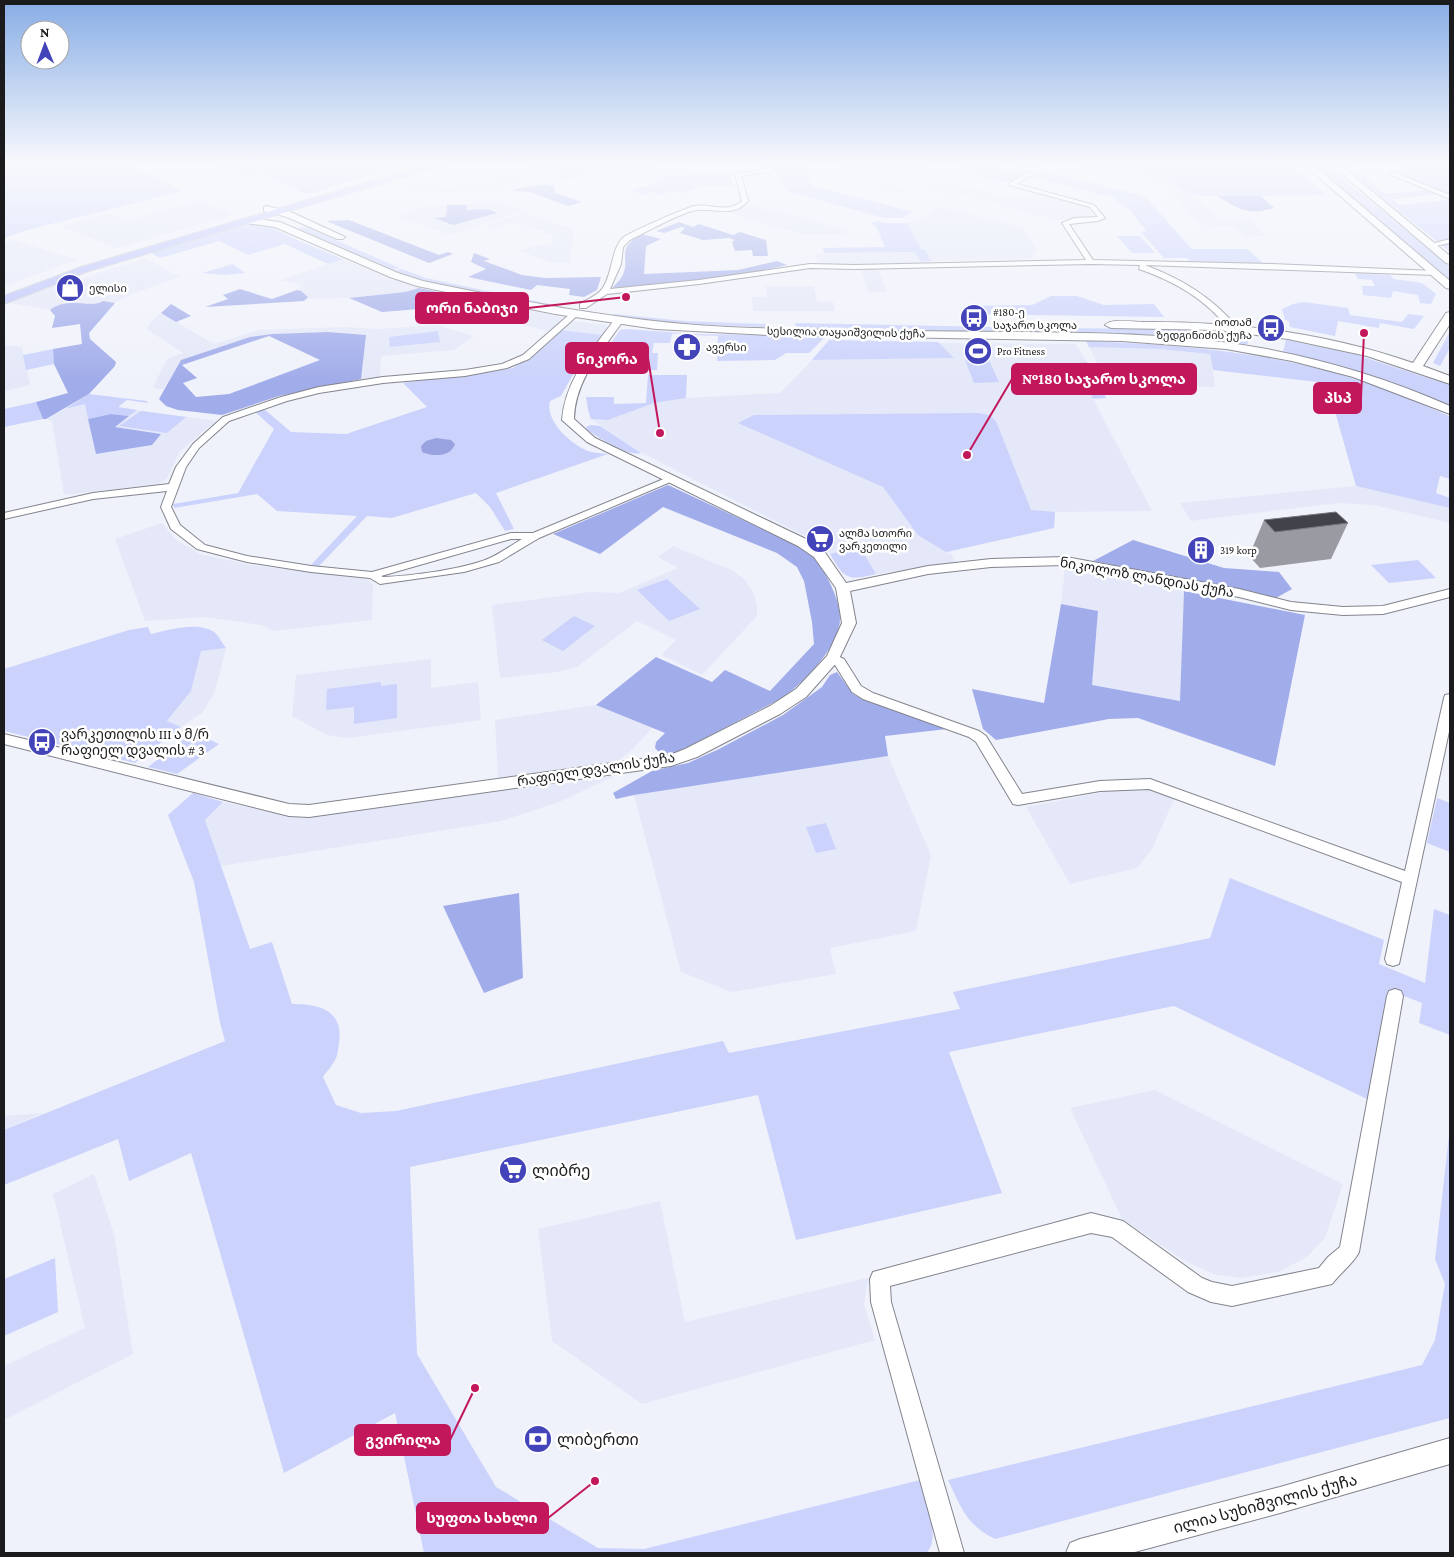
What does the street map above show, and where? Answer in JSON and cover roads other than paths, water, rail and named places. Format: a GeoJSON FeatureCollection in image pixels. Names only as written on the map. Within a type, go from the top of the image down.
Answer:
{"type":"FeatureCollection","features":[{"type":"Feature","properties":{"kind":"main road"},"geometry":{"type":"LineString","coordinates":[[4,300],[55,280],[186,235]]}},
{"type":"Feature","properties":{"kind":"main road"},"geometry":{"type":"LineString","coordinates":[[4,291],[62,269],[195,235]]}},
{"type":"Feature","properties":{"kind":"main road","name":"სესილია თაყაიშვილის ქუჩა"},"geometry":{"type":"LineString","coordinates":[[301,235],[394,275],[421,284],[574,315],[618,321],[688,328],[763,326],[1209,326],[1239,329],[1339,346],[1415,368],[1448,375]]}},
{"type":"Feature","properties":{"kind":"main road"},"geometry":{"type":"LineString","coordinates":[[334,235],[349,241]]}},
{"type":"Feature","properties":{"kind":"main road"},"geometry":{"type":"LineString","coordinates":[[1390,235],[1450,286]]}},
{"type":"Feature","properties":{"kind":"main road"},"geometry":{"type":"LineString","coordinates":[[1419,235],[1450,261]]}},
{"type":"Feature","properties":{"kind":"main road","name":"სესილია თაყაიშვილის ქუჩა"},"geometry":{"type":"LineString","coordinates":[[430,274],[569,304],[763,326]]}},
{"type":"Feature","properties":{"kind":"main road"},"geometry":{"type":"LineString","coordinates":[[554,311],[567,309],[569,304]]}},
{"type":"Feature","properties":{"kind":"main road"},"geometry":{"type":"LineString","coordinates":[[574,315],[583,306]]}},
{"type":"Feature","properties":{"kind":"main road"},"geometry":{"type":"LineString","coordinates":[[1415,368],[1424,358],[1450,315]]}},
{"type":"Feature","properties":{"kind":"main road","name":"სესილია თაყაიშვილის ქუჩა"},"geometry":{"type":"LineString","coordinates":[[797,326],[1171,340],[1215,345],[1294,358],[1345,372],[1450,410]]}},
{"type":"Feature","properties":{"kind":"main road"},"geometry":{"type":"LineString","coordinates":[[1209,326],[1202,330],[1201,336],[1215,345]]}},
{"type":"Feature","properties":{"kind":"main road"},"geometry":{"type":"LineString","coordinates":[[1239,329],[1252,333],[1260,342],[1257,345],[1243,349]]}},
{"type":"Feature","properties":{"kind":"street"},"geometry":{"type":"LineString","coordinates":[[605,292],[617,264],[619,246],[627,238],[634,235]]}},
{"type":"Feature","properties":{"kind":"street"},"geometry":{"type":"LineString","coordinates":[[1073,235],[1091,262]]}},
{"type":"Feature","properties":{"kind":"street"},"geometry":{"type":"LineString","coordinates":[[1431,245],[1450,241]]}},
{"type":"Feature","properties":{"kind":"street"},"geometry":{"type":"LineString","coordinates":[[583,306],[592,298],[605,292],[699,282],[810,266],[855,267],[1091,262],[1272,266],[1435,273]]}},
{"type":"Feature","properties":{"kind":"street"},"geometry":{"type":"LineString","coordinates":[[1132,263],[1181,282],[1211,304],[1239,329]]}},
{"type":"Feature","properties":{"kind":"street"},"geometry":{"type":"LineString","coordinates":[[535,536],[511,536],[395,567],[373,575],[247,559],[201,547],[175,527],[166,507],[181,467],[196,446],[226,420],[284,399],[318,390],[383,380],[465,373],[504,366],[526,357],[574,315]]}},
{"type":"Feature","properties":{"kind":"street","name":"რაფიელ დვალის ქუჩა"},"geometry":{"type":"LineString","coordinates":[[4,739],[289,810],[309,811],[671,760],[691,753],[776,710],[801,693],[833,658],[848,623],[843,588],[819,554],[803,543],[591,440],[568,420],[567,407],[573,389],[618,321]]}},
{"type":"Feature","properties":{"kind":"street"},"geometry":{"type":"LineString","coordinates":[[373,575],[380,581],[397,580],[464,569],[495,560],[535,536],[670,480]]}},
{"type":"Feature","properties":{"kind":"street"},"geometry":{"type":"LineString","coordinates":[[4,516],[93,496],[172,487]]}},
{"type":"Feature","properties":{"kind":"street","name":"ნიკოლოზ ლანდიას ქუჩა"},"geometry":{"type":"LineString","coordinates":[[843,588],[937,569],[991,562],[1066,561],[1231,592],[1291,606],[1343,611],[1383,610],[1450,593]]}},
{"type":"Feature","properties":{"kind":"street"},"geometry":{"type":"LineString","coordinates":[[833,658],[840,662],[856,689],[868,696],[974,734],[981,739],[1018,800],[1130,782],[1150,784],[1262,823],[1410,879]]}},
{"type":"Feature","properties":{"kind":"street"},"geometry":{"type":"LineString","coordinates":[[1393,960],[1450,698]]}},
{"type":"Feature","properties":{"kind":"street"},"geometry":{"type":"LineString","coordinates":[[952,1553],[881,1302],[880,1279],[1091,1223],[1116,1228],[1195,1285],[1211,1292],[1232,1296],[1325,1277],[1335,1264],[1349,1252],[1395,996]]}},
{"type":"Feature","properties":{"kind":"street","name":"ილია სუხიშვილის ქუჩა"},"geometry":{"type":"LineString","coordinates":[[1080,1553],[1280,1500],[1450,1451]]}},
{"type":"Feature","properties":{"kind":"place","name":"ელისი"},"geometry":{"type":"Point","coordinates":[70,288]}},
{"type":"Feature","properties":{"kind":"place","name":"ორი ნაბიჯი"},"geometry":{"type":"Point","coordinates":[626,297]}},
{"type":"Feature","properties":{"kind":"place","name":"#180-ე საჯარო სკოლა"},"geometry":{"type":"Point","coordinates":[974,318]}},
{"type":"Feature","properties":{"kind":"place","name":"იოთამ ზედგინიძის ქუჩა"},"geometry":{"type":"Point","coordinates":[1271,328]}},
{"type":"Feature","properties":{"kind":"place","name":"პსპ"},"geometry":{"type":"Point","coordinates":[1364,333]}},
{"type":"Feature","properties":{"kind":"place","name":"ავერსი"},"geometry":{"type":"Point","coordinates":[687,347]}},
{"type":"Feature","properties":{"kind":"place","name":"Pro Fitness"},"geometry":{"type":"Point","coordinates":[978,351]}},
{"type":"Feature","properties":{"kind":"place","name":"ნიკორა"},"geometry":{"type":"Point","coordinates":[660,433]}},
{"type":"Feature","properties":{"kind":"place","name":"№180 საჯარო სკოლა"},"geometry":{"type":"Point","coordinates":[967,455]}},
{"type":"Feature","properties":{"kind":"place","name":"ალმა სთორი ვარკეთილი"},"geometry":{"type":"Point","coordinates":[820,539]}},
{"type":"Feature","properties":{"kind":"place","name":"319 korp"},"geometry":{"type":"Point","coordinates":[1201,550]}},
{"type":"Feature","properties":{"kind":"place","name":"ვარკეთილის III ა მ/რ რაფიელ დვალის # 3"},"geometry":{"type":"Point","coordinates":[42,742]}},
{"type":"Feature","properties":{"kind":"place","name":"ლიბრე"},"geometry":{"type":"Point","coordinates":[513,1170]}},
{"type":"Feature","properties":{"kind":"place","name":"გვირილა"},"geometry":{"type":"Point","coordinates":[475,1388]}},
{"type":"Feature","properties":{"kind":"place","name":"ლიბერთი"},"geometry":{"type":"Point","coordinates":[538,1439]}},
{"type":"Feature","properties":{"kind":"place","name":"სუფთა სახლი"},"geometry":{"type":"Point","coordinates":[595,1481]}}]}
